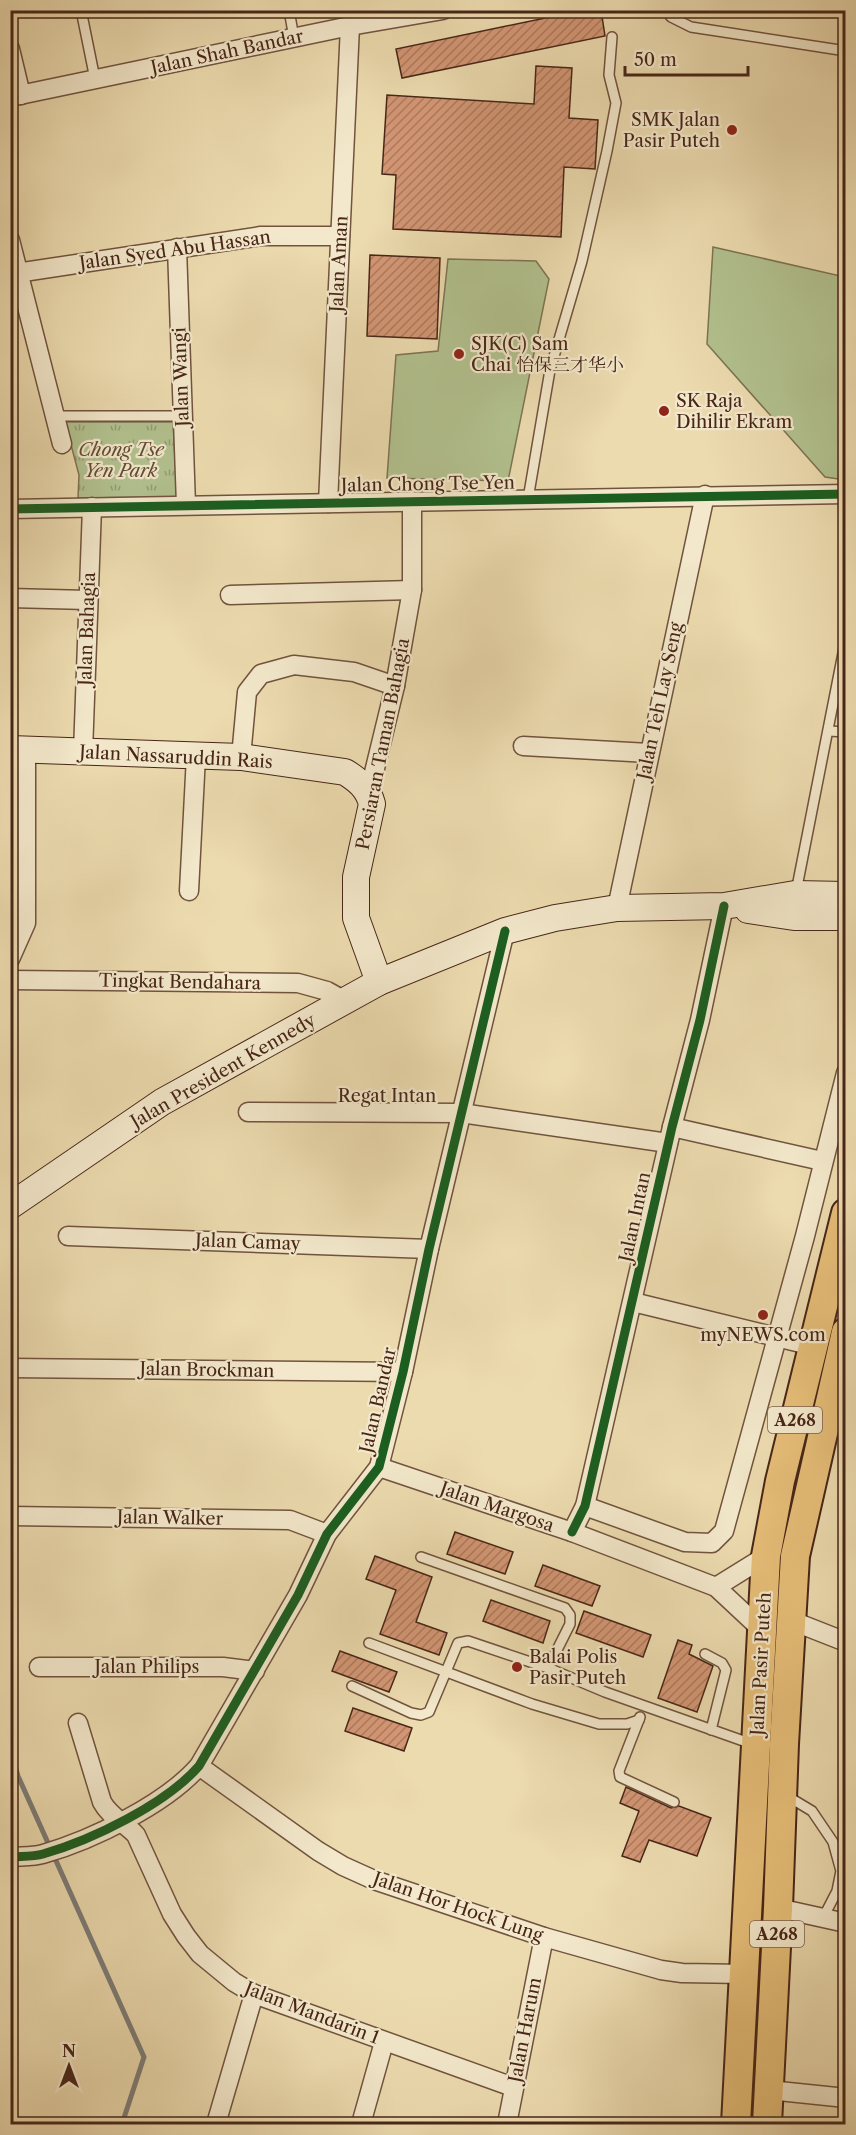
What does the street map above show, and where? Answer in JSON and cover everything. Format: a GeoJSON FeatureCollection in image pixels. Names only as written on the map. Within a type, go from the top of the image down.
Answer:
{"type":"FeatureCollection","features":[{"type":"Feature","properties":{"kind":"main road","name":"Jalan Nassaruddin Rais"},"geometry":{"type":"LineString","coordinates":[[18,749],[242,757],[345,772],[357,779],[369,793]]}},
{"type":"Feature","properties":{"kind":"main road","name":"Persiaran Taman Bahagia"},"geometry":{"type":"LineString","coordinates":[[369,793],[372,804],[356,877],[356,918],[379,982]]}},
{"type":"Feature","properties":{"kind":"main road"},"geometry":{"type":"LineString","coordinates":[[724,906],[795,894],[846,895]]}},
{"type":"Feature","properties":{"kind":"main road"},"geometry":{"type":"LineString","coordinates":[[724,906],[794,917],[846,917]]}},
{"type":"Feature","properties":{"kind":"main road","name":"Jalan President Kennedy"},"geometry":{"type":"LineString","coordinates":[[10,1206],[162,1102],[379,982],[506,931],[555,918],[617,908],[724,906]]}},
{"type":"Feature","properties":{"kind":"main road","name":"Jalan Pasir Puteh"},"geometry":{"type":"LineString","coordinates":[[767,2124],[782,1793],[770,1745],[762,1630],[766,1556],[780,1481],[846,1213]]}},
{"type":"Feature","properties":{"kind":"main road","name":"Jalan Pasir Puteh"},"geometry":{"type":"LineString","coordinates":[[736,2124],[745,1974],[770,1745],[790,1620],[795,1556],[840,1376],[846,1332]]}},
{"type":"Feature","properties":{"kind":"street","name":"Jalan Shah Bandar"},"geometry":{"type":"LineString","coordinates":[[16,96],[294,38],[360,20],[443,10]]}},
{"type":"Feature","properties":{"kind":"street","name":"Jalan Aman"},"geometry":{"type":"LineString","coordinates":[[328,503],[340,236],[360,20]]}},
{"type":"Feature","properties":{"kind":"street"},"geometry":{"type":"LineString","coordinates":[[10,49],[16,96]]}},
{"type":"Feature","properties":{"kind":"street","name":"Jalan Syed Abu Hassan"},"geometry":{"type":"LineString","coordinates":[[14,273],[261,236],[340,236]]}},
{"type":"Feature","properties":{"kind":"street"},"geometry":{"type":"LineString","coordinates":[[10,240],[14,273],[62,444]]}},
{"type":"Feature","properties":{"kind":"street","name":"Jalan Wangi"},"geometry":{"type":"LineString","coordinates":[[177,248],[186,505]]}},
{"type":"Feature","properties":{"kind":"street","name":"Jalan Chong Tse Yen"},"geometry":{"type":"LineString","coordinates":[[10,508],[846,494]]}},
{"type":"Feature","properties":{"kind":"street","name":"Jalan Teh Lay Seng"},"geometry":{"type":"LineString","coordinates":[[617,908],[705,495]]}},
{"type":"Feature","properties":{"kind":"street","name":"Persiaran Taman Bahagia"},"geometry":{"type":"LineString","coordinates":[[369,793],[395,686],[412,590],[412,501]]}},
{"type":"Feature","properties":{"kind":"street","name":"Jalan Bahagia"},"geometry":{"type":"LineString","coordinates":[[83,752],[92,507]]}},
{"type":"Feature","properties":{"kind":"street"},"geometry":{"type":"LineString","coordinates":[[230,595],[412,590]]}},
{"type":"Feature","properties":{"kind":"street"},"geometry":{"type":"LineString","coordinates":[[10,598],[88,600]]}},
{"type":"Feature","properties":{"kind":"street"},"geometry":{"type":"LineString","coordinates":[[242,757],[248,692],[261,674],[294,665],[354,672],[395,686]]}},
{"type":"Feature","properties":{"kind":"street"},"geometry":{"type":"LineString","coordinates":[[523,746],[649,753]]}},
{"type":"Feature","properties":{"kind":"street"},"geometry":{"type":"LineString","coordinates":[[10,959],[26,923],[18,749]]}},
{"type":"Feature","properties":{"kind":"street"},"geometry":{"type":"LineString","coordinates":[[189,891],[196,756]]}},
{"type":"Feature","properties":{"kind":"street","name":"Jalan Intan"},"geometry":{"type":"LineString","coordinates":[[572,1532],[585,1506],[670,1135],[700,1020],[724,906]]}},
{"type":"Feature","properties":{"kind":"street","name":"Jalan Bandar"},"geometry":{"type":"LineString","coordinates":[[10,1857],[41,1855],[122,1822],[178,1788],[200,1766],[298,1595],[327,1534],[380,1467],[429,1249],[506,931]]}},
{"type":"Feature","properties":{"kind":"street","name":"Tingkat Bendahara"},"geometry":{"type":"LineString","coordinates":[[10,980],[298,983],[321,989],[345,1001]]}},
{"type":"Feature","properties":{"kind":"street"},"geometry":{"type":"LineString","coordinates":[[585,1506],[685,1542],[712,1543],[724,1532],[846,1073]]}},
{"type":"Feature","properties":{"kind":"street","name":"Regat Intan"},"geometry":{"type":"LineString","coordinates":[[248,1112],[461,1113],[670,1135],[822,1161]]}},
{"type":"Feature","properties":{"kind":"street","name":"Jalan Camay"},"geometry":{"type":"LineString","coordinates":[[68,1236],[429,1249]]}},
{"type":"Feature","properties":{"kind":"street"},"geometry":{"type":"LineString","coordinates":[[633,1302],[813,1346]]}},
{"type":"Feature","properties":{"kind":"street","name":"Jalan Brockman"},"geometry":{"type":"LineString","coordinates":[[10,1368],[403,1372]]}},
{"type":"Feature","properties":{"kind":"street","name":"Jalan Margosa"},"geometry":{"type":"LineString","coordinates":[[380,1467],[572,1532],[716,1587]]}},
{"type":"Feature","properties":{"kind":"street","name":"Jalan Walker"},"geometry":{"type":"LineString","coordinates":[[10,1516],[290,1520],[327,1534]]}},
{"type":"Feature","properties":{"kind":"street"},"geometry":{"type":"LineString","coordinates":[[762,1630],[716,1587],[766,1556]]}},
{"type":"Feature","properties":{"kind":"street"},"geometry":{"type":"LineString","coordinates":[[790,1620],[846,1642]]}},
{"type":"Feature","properties":{"kind":"street","name":"Jalan Philips"},"geometry":{"type":"LineString","coordinates":[[39,1667],[223,1667],[255,1671]]}},
{"type":"Feature","properties":{"kind":"street","name":"Jalan Mandarin 1"},"geometry":{"type":"LineString","coordinates":[[78,1723],[106,1810],[136,1835],[172,1914],[200,1954],[215,1968],[254,1994],[513,2087]]}},
{"type":"Feature","properties":{"kind":"street","name":"Jalan Hor Hock Lung"},"geometry":{"type":"LineString","coordinates":[[200,1766],[318,1851],[343,1866],[374,1880],[544,1937],[661,1970],[682,1973],[745,1974]]}},
{"type":"Feature","properties":{"kind":"street"},"geometry":{"type":"LineString","coordinates":[[778,1908],[846,1923]]}},
{"type":"Feature","properties":{"kind":"street","name":"Jalan Harum"},"geometry":{"type":"LineString","coordinates":[[507,2124],[544,1937]]}},
{"type":"Feature","properties":{"kind":"street"},"geometry":{"type":"LineString","coordinates":[[216,2124],[254,1994]]}},
{"type":"Feature","properties":{"kind":"street"},"geometry":{"type":"LineString","coordinates":[[361,2124],[384,2042]]}},
{"type":"Feature","properties":{"kind":"street"},"geometry":{"type":"LineString","coordinates":[[769,2090],[846,2097]]}},
{"type":"Feature","properties":{"kind":"lane"},"geometry":{"type":"LineString","coordinates":[[81,10],[95,79]]}},
{"type":"Feature","properties":{"kind":"lane"},"geometry":{"type":"LineString","coordinates":[[289,10],[294,38]]}},
{"type":"Feature","properties":{"kind":"lane"},"geometry":{"type":"LineString","coordinates":[[666,10],[671,17],[691,27],[846,51]]}},
{"type":"Feature","properties":{"kind":"lane"},"geometry":{"type":"LineString","coordinates":[[528,499],[550,370],[582,261],[616,103],[609,75],[612,37]]}},
{"type":"Feature","properties":{"kind":"lane"},"geometry":{"type":"LineString","coordinates":[[55,416],[183,416]]}},
{"type":"Feature","properties":{"kind":"lane"},"geometry":{"type":"LineString","coordinates":[[795,894],[846,638]]}},
{"type":"Feature","properties":{"kind":"lane"},"geometry":{"type":"LineString","coordinates":[[829,731],[846,732]]}},
{"type":"Feature","properties":{"kind":"lane"},"geometry":{"type":"LineString","coordinates":[[421,1557],[565,1608],[570,1615],[570,1624],[548,1668]]}},
{"type":"Feature","properties":{"kind":"lane"},"geometry":{"type":"LineString","coordinates":[[352,1686],[411,1713],[421,1715],[429,1712],[458,1643],[468,1641],[548,1668],[711,1730],[770,1745]]}},
{"type":"Feature","properties":{"kind":"lane"},"geometry":{"type":"LineString","coordinates":[[369,1643],[532,1704],[599,1724],[627,1724],[639,1720]]}},
{"type":"Feature","properties":{"kind":"lane"},"geometry":{"type":"LineString","coordinates":[[705,1654],[722,1663],[726,1670],[711,1730]]}},
{"type":"Feature","properties":{"kind":"lane"},"geometry":{"type":"LineString","coordinates":[[644,1706],[619,1771],[620,1777],[674,1802]]}},
{"type":"Feature","properties":{"kind":"lane"},"geometry":{"type":"LineString","coordinates":[[782,1793],[812,1810],[833,1842],[841,1871],[837,1891],[823,1918]]}},
{"type":"Feature","properties":{"kind":"green space"},"geometry":{"type":"Polygon","coordinates":[[[713,247],[845,277],[845,480],[825,477],[707,344],[713,247]]]}},
{"type":"Feature","properties":{"kind":"green space"},"geometry":{"type":"Polygon","coordinates":[[[448,259],[536,261],[549,279],[508,481],[387,478],[396,355],[438,351],[448,259]]]}},
{"type":"Feature","properties":{"kind":"green space","name":"Chong Tse Yen Park"},"geometry":{"type":"Polygon","coordinates":[[[65,422],[173,422],[177,497],[78,498],[79,475],[65,422]]]}},
{"type":"Feature","properties":{"kind":"building"},"geometry":{"type":"Polygon","coordinates":[[[584,10],[601,10],[605,36],[402,78],[396,49],[584,10]]]}},
{"type":"Feature","properties":{"kind":"building"},"geometry":{"type":"Polygon","coordinates":[[[536,66],[572,68],[569,118],[598,120],[595,169],[564,167],[561,237],[393,229],[396,175],[382,174],[387,95],[534,104],[536,66]]]}},
{"type":"Feature","properties":{"kind":"building"},"geometry":{"type":"Polygon","coordinates":[[[370,255],[440,258],[437,339],[367,336],[370,255]]]}},
{"type":"Feature","properties":{"kind":"building"},"geometry":{"type":"Polygon","coordinates":[[[455,1532],[513,1552],[505,1574],[447,1554],[455,1532]]]}},
{"type":"Feature","properties":{"kind":"building"},"geometry":{"type":"Polygon","coordinates":[[[375,1556],[432,1577],[416,1622],[447,1633],[439,1655],[380,1634],[396,1590],[366,1579],[375,1556]]]}},
{"type":"Feature","properties":{"kind":"building"},"geometry":{"type":"Polygon","coordinates":[[[543,1565],[600,1586],[592,1606],[535,1586],[543,1565]]]}},
{"type":"Feature","properties":{"kind":"building"},"geometry":{"type":"Polygon","coordinates":[[[491,1600],[550,1621],[543,1643],[483,1621],[491,1600]]]}},
{"type":"Feature","properties":{"kind":"building"},"geometry":{"type":"Polygon","coordinates":[[[584,1611],[651,1635],[643,1657],[576,1633],[584,1611]]]}},
{"type":"Feature","properties":{"kind":"building"},"geometry":{"type":"Polygon","coordinates":[[[678,1640],[692,1645],[689,1654],[713,1666],[697,1712],[658,1698],[678,1640]]]}},
{"type":"Feature","properties":{"kind":"building"},"geometry":{"type":"Polygon","coordinates":[[[340,1651],[397,1672],[389,1692],[332,1671],[340,1651]]]}},
{"type":"Feature","properties":{"kind":"building"},"geometry":{"type":"Polygon","coordinates":[[[353,1708],[412,1728],[404,1751],[345,1731],[353,1708]]]}},
{"type":"Feature","properties":{"kind":"building"},"geometry":{"type":"Polygon","coordinates":[[[626,1787],[671,1808],[679,1806],[711,1818],[697,1856],[649,1840],[640,1862],[622,1856],[639,1811],[620,1803],[626,1787]]]}},
{"type":"Feature","properties":{"kind":"waterway"},"geometry":{"type":"LineString","coordinates":[[10,1749],[18,1776],[144,2057],[122,2124]]}},
{"type":"Feature","properties":{"kind":"cycle path"},"geometry":{"type":"LineString","coordinates":[[10,509],[846,494]]}},
{"type":"Feature","properties":{"kind":"cycle path"},"geometry":{"type":"LineString","coordinates":[[572,1532],[585,1506],[672,1127],[700,1020],[724,906]]}},
{"type":"Feature","properties":{"kind":"cycle path"},"geometry":{"type":"LineString","coordinates":[[10,1857],[43,1854],[105,1830],[168,1794],[199,1766],[298,1595],[327,1534],[379,1467],[505,931]]}},
{"type":"Feature","properties":{"kind":"place","name":"SMK Jalan Pasir Puteh"},"geometry":{"type":"Point","coordinates":[732,130]}},
{"type":"Feature","properties":{"kind":"place","name":"SJK(C) Sam Chai 怡保三才华小"},"geometry":{"type":"Point","coordinates":[459,354]}},
{"type":"Feature","properties":{"kind":"place","name":"SK Raja Dihilir Ekram"},"geometry":{"type":"Point","coordinates":[664,411]}},
{"type":"Feature","properties":{"kind":"place","name":"myNEWS.com"},"geometry":{"type":"Point","coordinates":[763,1315]}},
{"type":"Feature","properties":{"kind":"place","name":"Balai Polis Pasir Puteh"},"geometry":{"type":"Point","coordinates":[517,1667]}}]}
